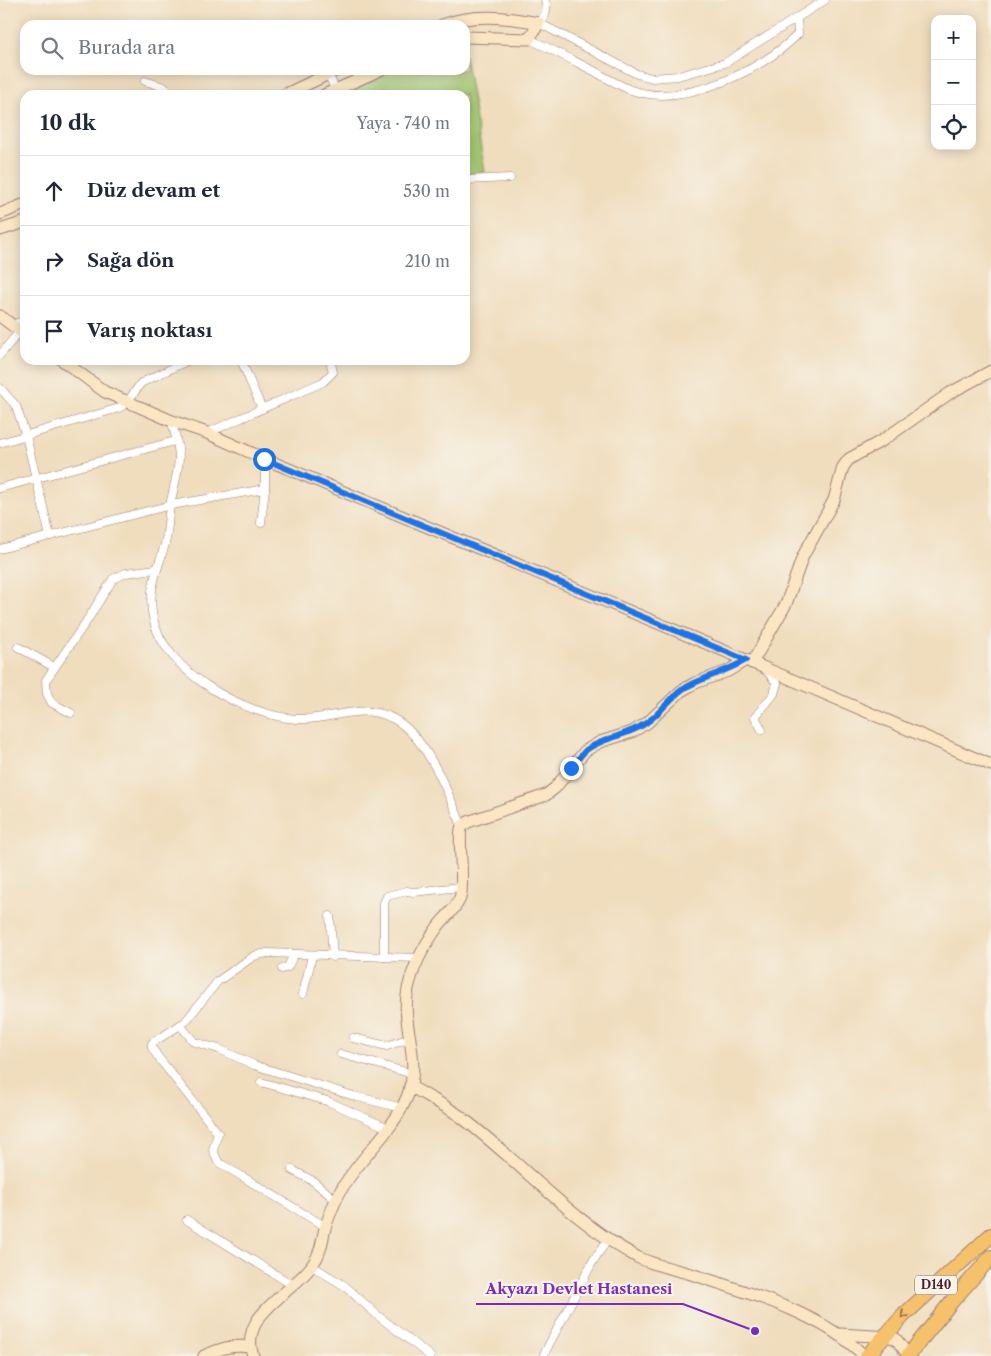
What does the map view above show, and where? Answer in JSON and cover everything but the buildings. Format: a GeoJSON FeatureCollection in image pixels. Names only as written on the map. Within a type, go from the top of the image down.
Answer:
{"type":"FeatureCollection","features":[{"type":"Feature","properties":{"kind":"highway","name":"D140"},"geometry":{"type":"LineString","coordinates":[[866,1356],[904,1314],[991,1235]]}},
{"type":"Feature","properties":{"kind":"highway","name":"D140"},"geometry":{"type":"LineString","coordinates":[[908,1355],[991,1257]]}},
{"type":"Feature","properties":{"kind":"street"},"geometry":{"type":"LineString","coordinates":[[529,39],[545,16],[547,8],[545,0]]}},
{"type":"Feature","properties":{"kind":"street"},"geometry":{"type":"LineString","coordinates":[[460,20],[487,18],[539,23],[622,67],[652,78],[678,76],[725,63],[825,0]]}},
{"type":"Feature","properties":{"kind":"street"},"geometry":{"type":"LineString","coordinates":[[470,37],[529,39],[632,90],[651,95],[681,93],[732,79],[757,64],[798,34],[797,18]]}},
{"type":"Feature","properties":{"kind":"street"},"geometry":{"type":"LineString","coordinates":[[294,90],[326,75]]}},
{"type":"Feature","properties":{"kind":"street"},"geometry":{"type":"LineString","coordinates":[[333,75],[336,90]]}},
{"type":"Feature","properties":{"kind":"street"},"geometry":{"type":"LineString","coordinates":[[343,90],[371,75]]}},
{"type":"Feature","properties":{"kind":"street"},"geometry":{"type":"LineString","coordinates":[[145,80],[164,87],[167,90]]}},
{"type":"Feature","properties":{"kind":"street"},"geometry":{"type":"LineString","coordinates":[[470,180],[510,178]]}},
{"type":"Feature","properties":{"kind":"street"},"geometry":{"type":"LineString","coordinates":[[0,214],[20,206]]}},
{"type":"Feature","properties":{"kind":"street"},"geometry":{"type":"LineString","coordinates":[[0,230],[20,224]]}},
{"type":"Feature","properties":{"kind":"street"},"geometry":{"type":"LineString","coordinates":[[0,316],[19,331],[0,355]]}},
{"type":"Feature","properties":{"kind":"street"},"geometry":{"type":"LineString","coordinates":[[69,365],[105,392],[172,421],[207,432],[264,459],[749,661],[991,765]]}},
{"type":"Feature","properties":{"kind":"street"},"geometry":{"type":"LineString","coordinates":[[0,443],[119,408],[128,401],[141,384],[179,365]]}},
{"type":"Feature","properties":{"kind":"street"},"geometry":{"type":"LineString","coordinates":[[243,365],[262,409]]}},
{"type":"Feature","properties":{"kind":"street"},"geometry":{"type":"LineString","coordinates":[[207,432],[330,378],[333,372],[331,365]]}},
{"type":"Feature","properties":{"kind":"street"},"geometry":{"type":"LineString","coordinates":[[251,1351],[250,1335],[255,1324],[291,1284],[312,1266],[319,1253],[326,1227],[340,1191],[356,1167],[402,1108],[413,1074],[414,1060],[405,1012],[408,988],[418,958],[428,941],[455,907],[460,896],[462,863],[460,832],[462,826],[468,822],[546,795],[556,788],[585,751],[600,742],[632,732],[647,723],[681,691],[695,683],[749,661],[786,604],[803,556],[834,500],[843,467],[849,459],[883,440],[950,393],[991,371]]}},
{"type":"Feature","properties":{"kind":"street"},"geometry":{"type":"LineString","coordinates":[[0,388],[16,406],[38,479],[50,536]]}},
{"type":"Feature","properties":{"kind":"street"},"geometry":{"type":"LineString","coordinates":[[172,421],[179,456],[165,544],[155,569],[151,589],[153,618],[161,640],[174,658],[200,682],[232,699],[273,714],[298,719],[359,712],[381,713],[396,719],[415,737],[429,756],[462,826]]}},
{"type":"Feature","properties":{"kind":"street"},"geometry":{"type":"LineString","coordinates":[[0,488],[175,441]]}},
{"type":"Feature","properties":{"kind":"street"},"geometry":{"type":"LineString","coordinates":[[261,523],[265,489],[264,459]]}},
{"type":"Feature","properties":{"kind":"street"},"geometry":{"type":"LineString","coordinates":[[0,549],[170,505],[265,489]]}},
{"type":"Feature","properties":{"kind":"street"},"geometry":{"type":"LineString","coordinates":[[71,713],[52,703],[46,694],[46,680],[113,579],[126,573],[155,569]]}},
{"type":"Feature","properties":{"kind":"street"},"geometry":{"type":"LineString","coordinates":[[18,647],[54,668]]}},
{"type":"Feature","properties":{"kind":"street"},"geometry":{"type":"LineString","coordinates":[[762,730],[755,717],[774,694],[777,683],[764,669]]}},
{"type":"Feature","properties":{"kind":"street"},"geometry":{"type":"LineString","coordinates":[[384,957],[384,903],[387,896],[407,890],[414,892],[460,887]]}},
{"type":"Feature","properties":{"kind":"street"},"geometry":{"type":"LineString","coordinates":[[330,916],[333,957]]}},
{"type":"Feature","properties":{"kind":"street"},"geometry":{"type":"LineString","coordinates":[[326,1227],[218,1162],[213,1150],[218,1133],[152,1048],[152,1043],[155,1038],[180,1025],[218,981],[254,956],[266,953],[293,956],[418,958]]}},
{"type":"Feature","properties":{"kind":"street"},"geometry":{"type":"LineString","coordinates":[[282,970],[288,967],[293,956]]}},
{"type":"Feature","properties":{"kind":"street"},"geometry":{"type":"LineString","coordinates":[[303,994],[312,956]]}},
{"type":"Feature","properties":{"kind":"street"},"geometry":{"type":"LineString","coordinates":[[180,1025],[194,1042],[219,1049],[254,1064],[354,1096],[402,1108]]}},
{"type":"Feature","properties":{"kind":"street"},"geometry":{"type":"LineString","coordinates":[[353,1038],[387,1046],[410,1038]]}},
{"type":"Feature","properties":{"kind":"street"},"geometry":{"type":"LineString","coordinates":[[341,1054],[413,1074]]}},
{"type":"Feature","properties":{"kind":"street"},"geometry":{"type":"LineString","coordinates":[[261,1082],[328,1101],[388,1128]]}},
{"type":"Feature","properties":{"kind":"street"},"geometry":{"type":"LineString","coordinates":[[410,1086],[464,1119],[536,1181],[609,1238],[638,1258],[744,1291],[811,1319],[838,1334],[866,1356]]}},
{"type":"Feature","properties":{"kind":"street"},"geometry":{"type":"LineString","coordinates":[[292,1170],[313,1181],[337,1200]]}},
{"type":"Feature","properties":{"kind":"street"},"geometry":{"type":"LineString","coordinates":[[187,1220],[291,1284]]}},
{"type":"Feature","properties":{"kind":"street"},"geometry":{"type":"LineString","coordinates":[[543,1356],[593,1260],[609,1238]]}},
{"type":"Feature","properties":{"kind":"street"},"geometry":{"type":"LineString","coordinates":[[312,1266],[345,1286],[377,1315],[430,1356]]}},
{"type":"Feature","properties":{"kind":"street"},"geometry":{"type":"LineString","coordinates":[[838,1334],[896,1339],[908,1355]]}},
{"type":"Feature","properties":{"kind":"street"},"geometry":{"type":"LineString","coordinates":[[204,1356],[222,1348],[240,1345],[251,1351]]}},
{"type":"Feature","properties":{"kind":"green space"},"geometry":{"type":"Polygon","coordinates":[[[385,75],[468,75],[485,172],[470,174],[470,90],[350,90],[385,75]]]}},
{"type":"Feature","properties":{"kind":"place","name":"Akyazı Devlet Hastanesi"},"geometry":{"type":"Point","coordinates":[755,1331]}},
{"type":"Feature","properties":{"kind":"route"},"geometry":{"type":"LineString","coordinates":[[264,459],[746,660],[728,671],[695,683],[681,691],[647,723],[632,732],[600,742],[585,751],[571,768]]}}]}
